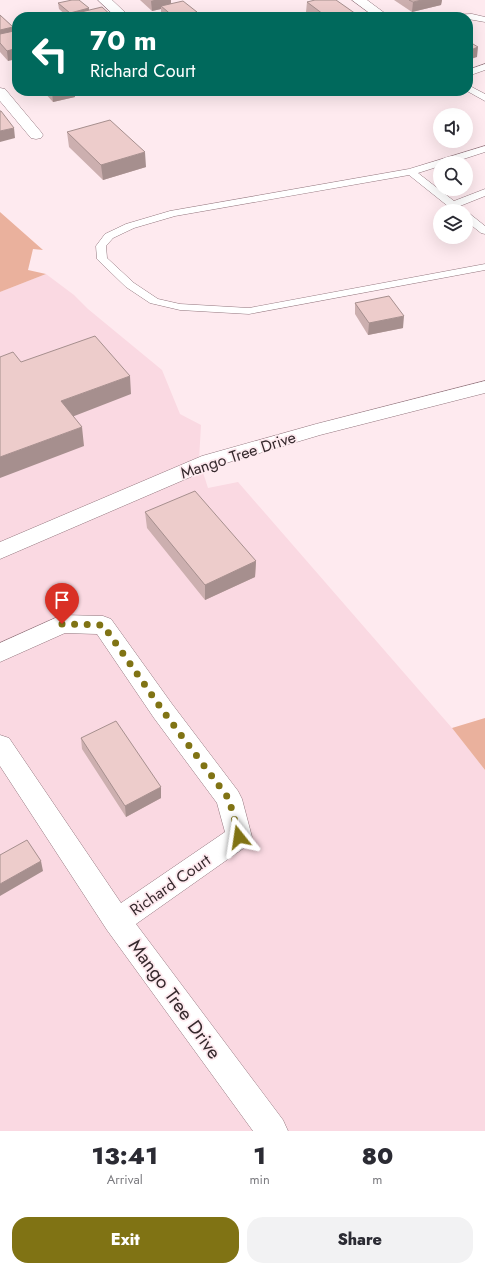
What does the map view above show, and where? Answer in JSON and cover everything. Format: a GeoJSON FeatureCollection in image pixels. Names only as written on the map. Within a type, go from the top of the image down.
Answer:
{"type":"FeatureCollection","features":[{"type":"Feature","properties":{"kind":"street"},"geometry":{"type":"LineString","coordinates":[[104,0],[118,12]]}},
{"type":"Feature","properties":{"kind":"street"},"geometry":{"type":"LineString","coordinates":[[358,0],[376,12]]}},
{"type":"Feature","properties":{"kind":"street"},"geometry":{"type":"LineString","coordinates":[[0,92],[36,135]]}},
{"type":"Feature","properties":{"kind":"street","name":"Mango Tree Drive"},"geometry":{"type":"LineString","coordinates":[[0,551],[209,461],[316,430],[485,387]]}},
{"type":"Feature","properties":{"kind":"street","name":"Richard Court"},"geometry":{"type":"LineString","coordinates":[[0,653],[62,624],[103,625],[163,711],[229,799],[239,837],[118,921]]}},
{"type":"Feature","properties":{"kind":"street","name":"Mango Tree Drive"},"geometry":{"type":"LineString","coordinates":[[0,745],[118,921],[272,1131]]}},
{"type":"Feature","properties":{"kind":"lane"},"geometry":{"type":"LineString","coordinates":[[473,16],[485,20]]}},
{"type":"Feature","properties":{"kind":"lane"},"geometry":{"type":"LineString","coordinates":[[473,71],[485,67]]}},
{"type":"Feature","properties":{"kind":"lane"},"geometry":{"type":"LineString","coordinates":[[473,91],[485,98]]}},
{"type":"Feature","properties":{"kind":"lane"},"geometry":{"type":"LineString","coordinates":[[461,156],[485,148]]}},
{"type":"Feature","properties":{"kind":"lane"},"geometry":{"type":"LineString","coordinates":[[433,165],[411,172],[174,213],[130,226],[109,236],[101,246],[102,259],[130,285],[154,301],[180,307],[249,311],[485,267]]}},
{"type":"Feature","properties":{"kind":"lane"},"geometry":{"type":"LineString","coordinates":[[411,172],[451,204]]}},
{"type":"Feature","properties":{"kind":"lane"},"geometry":{"type":"LineString","coordinates":[[463,204],[485,192]]}},
{"type":"Feature","properties":{"kind":"lane"},"geometry":{"type":"LineString","coordinates":[[473,222],[485,231]]}},
{"type":"Feature","properties":{"kind":"shaded area"},"geometry":{"type":"Polygon","coordinates":[[[0,212],[43,250],[33,249],[28,270],[46,274],[0,292],[0,212]]]}},
{"type":"Feature","properties":{"kind":"shaded area"},"geometry":{"type":"Polygon","coordinates":[[[46,274],[74,295],[88,309],[162,370],[180,414],[201,425],[199,460],[208,488],[238,482],[452,728],[485,770],[485,1131],[0,1131],[0,292],[46,274]]]}},
{"type":"Feature","properties":{"kind":"shaded area"},"geometry":{"type":"Polygon","coordinates":[[[485,718],[485,770],[452,728],[485,718]]]}},
{"type":"Feature","properties":{"kind":"building"},"geometry":{"type":"Polygon","coordinates":[[[79,0],[89,8],[69,12],[58,3],[79,0]]]}},
{"type":"Feature","properties":{"kind":"building"},"geometry":{"type":"Polygon","coordinates":[[[315,0],[336,0],[353,12],[320,12],[307,2],[315,0]]]}},
{"type":"Feature","properties":{"kind":"building"},"geometry":{"type":"Polygon","coordinates":[[[409,0],[422,0],[413,2],[409,0]]]}},
{"type":"Feature","properties":{"kind":"building"},"geometry":{"type":"Polygon","coordinates":[[[183,1],[197,12],[168,12],[161,6],[183,1]]]}},
{"type":"Feature","properties":{"kind":"building"},"geometry":{"type":"Polygon","coordinates":[[[102,7],[108,12],[81,12],[102,7]]]}},
{"type":"Feature","properties":{"kind":"building"},"geometry":{"type":"Polygon","coordinates":[[[0,15],[12,27],[0,30],[0,15]]]}},
{"type":"Feature","properties":{"kind":"building"},"geometry":{"type":"Polygon","coordinates":[[[12,31],[12,50],[7,51],[0,43],[0,34],[12,31]]]}},
{"type":"Feature","properties":{"kind":"building"},"geometry":{"type":"Polygon","coordinates":[[[473,44],[478,47],[473,49],[473,44]]]}},
{"type":"Feature","properties":{"kind":"building"},"geometry":{"type":"Polygon","coordinates":[[[1,111],[14,128],[0,131],[1,111]]]}},
{"type":"Feature","properties":{"kind":"building"},"geometry":{"type":"Polygon","coordinates":[[[110,120],[145,152],[101,165],[67,132],[110,120]]]}},
{"type":"Feature","properties":{"kind":"building"},"geometry":{"type":"Polygon","coordinates":[[[389,296],[404,316],[369,323],[355,303],[389,296]]]}},
{"type":"Feature","properties":{"kind":"building"},"geometry":{"type":"Polygon","coordinates":[[[95,336],[130,376],[61,401],[82,427],[0,457],[0,357],[13,352],[21,362],[95,336]]]}},
{"type":"Feature","properties":{"kind":"building"},"geometry":{"type":"Polygon","coordinates":[[[195,491],[256,561],[205,585],[145,512],[195,491]]]}},
{"type":"Feature","properties":{"kind":"building"},"geometry":{"type":"Polygon","coordinates":[[[116,721],[161,787],[125,806],[81,738],[116,721]]]}},
{"type":"Feature","properties":{"kind":"building"},"geometry":{"type":"Polygon","coordinates":[[[27,840],[41,861],[0,884],[0,855],[27,840]]]}},
{"type":"Feature","properties":{"kind":"route"},"geometry":{"type":"LineString","coordinates":[[62,624],[103,625],[163,711],[229,799],[239,837]]}}]}
